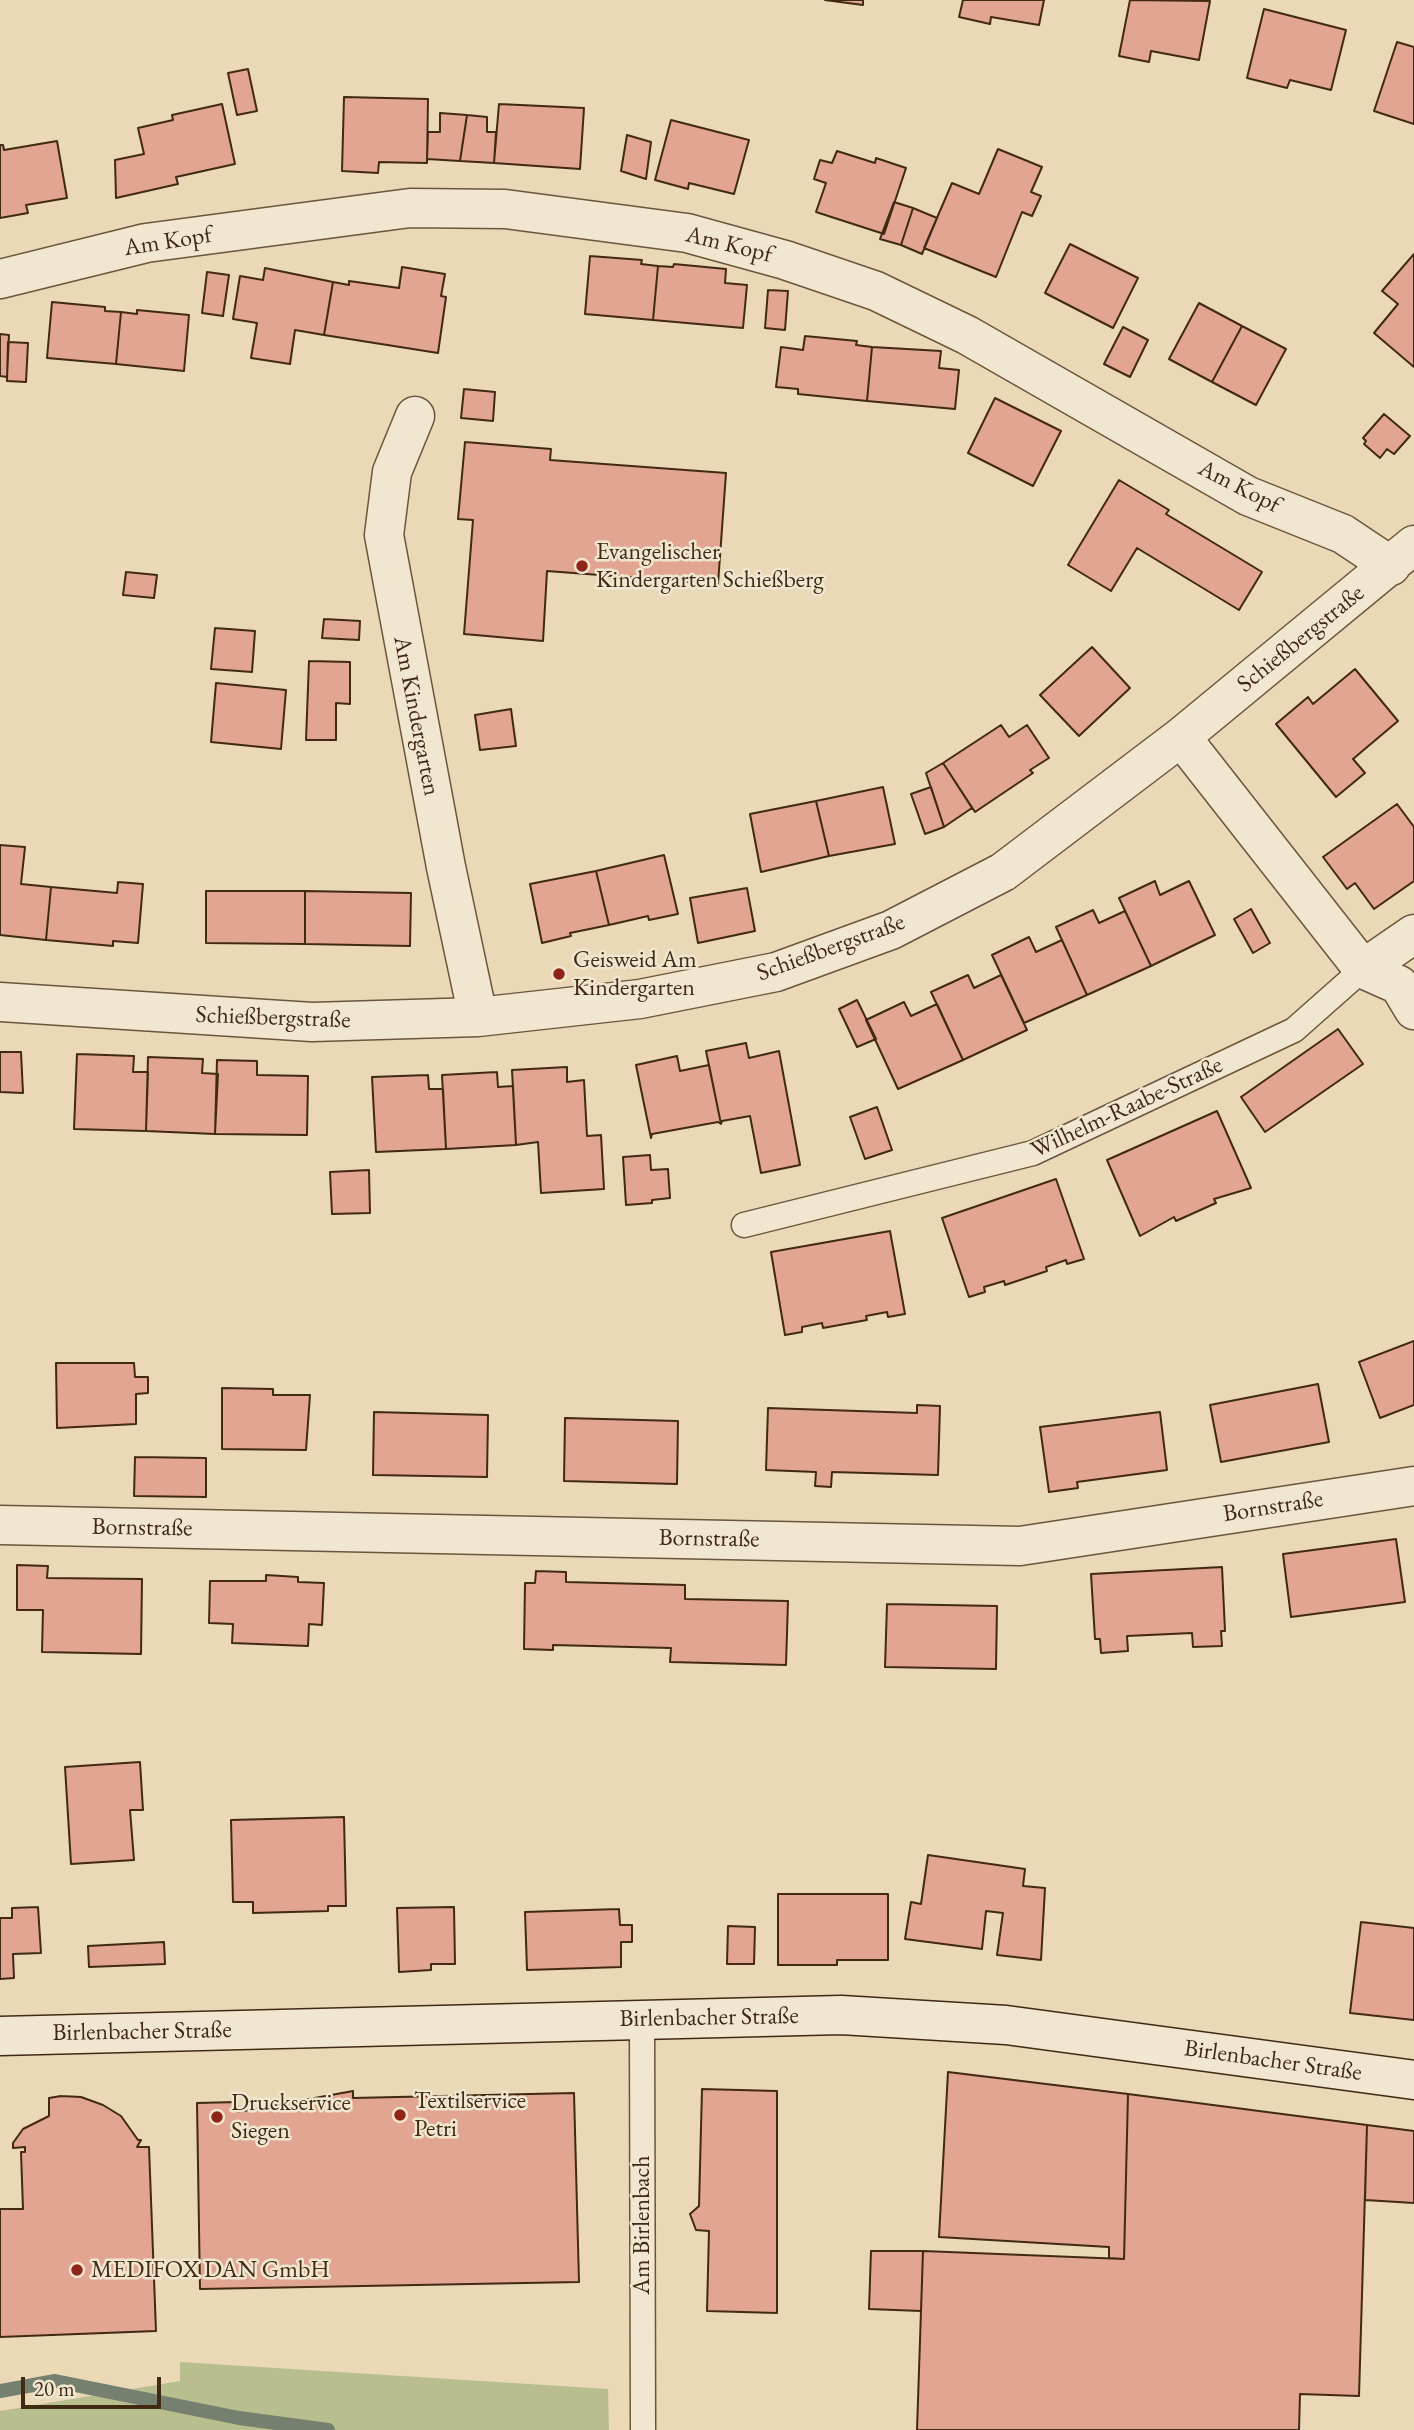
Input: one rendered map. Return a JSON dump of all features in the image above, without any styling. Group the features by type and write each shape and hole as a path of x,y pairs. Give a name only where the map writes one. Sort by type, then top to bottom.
{"street":[{"name":"Am Kopf","path":"0,279 146,243 410,208 505,209 687,233 785,260 876,291 967,335 1248,496 1402,556"},
{"name":"Am Kindergarten","path":"415,416 392,472 384,535 446,867 478,1017"},
{"name":"Schießbergstraße","path":"0,1002 312,1022 478,1017 640,999 776,972 891,930 1003,872 1181,737 1402,556"},
{"path":"1181,737 1363,969 1399,985 1414,1010"},
{"name":"Wilhelm-Raabe-Straße","path":"1363,969 1414,934"},
{"name":"Bornstraße","path":"0,1525 1020,1546 1414,1486"},
{"name":"Birlenbacher Straße","path":"0,2036 841,2015 1006,2025 1414,2080"}],"lane":[{"name":"Wilhelm-Raabe-Straße","path":"744,1225 1033,1153 1294,1030 1363,969"},
{"name":"Am Birlenbach","path":"642,2019 643,2430"}],"green space":[{"path":"180,2362 608,2389 609,2430 0,2430 0,2411 180,2381"}],"building":[{"path":"825,0 863,0 863,5"},
{"path":"963,0 1044,0 1039,25 991,17 990,24 959,17"},
{"path":"1130,0 1210,1 1199,60 1151,51 1149,62 1119,56"},
{"path":"1264,9 1346,30 1331,90 1290,80 1287,88 1247,78"},
{"path":"1397,42 1414,47 1414,124 1374,111"},
{"path":"248,69 257,111 237,115 228,73"},
{"path":"344,97 428,99 427,163 379,162 378,173 342,171"},
{"path":"222,104 235,164 176,177 178,184 116,198 115,160 144,154 138,128 173,120 172,115"},
{"path":"499,104 584,108 580,169 494,163"},
{"path":"440,113 467,115 460,161 427,159 428,132 440,132"},
{"path":"467,115 487,117 487,132 496,132 494,163 460,161"},
{"path":"671,120 749,140 734,194 689,183 688,189 655,180"},
{"path":"627,135 651,142 646,179 621,171"},
{"path":"57,141 67,198 26,205 28,213 0,218 0,145 3,145 4,150"},
{"path":"998,149 1042,167 1031,192 1041,196 1032,216 1022,212 996,277 924,248 952,183 979,194"},
{"path":"837,151 875,163 876,158 906,168 884,234 816,212 826,183 814,179 820,160 832,163"},
{"path":"894,202 913,208 901,245 880,239"},
{"path":"913,208 937,218 922,254 901,245"},
{"path":"1070,244 1138,278 1113,328 1045,293"},
{"path":"1414,254 1414,367 1374,333 1398,304 1382,291"},
{"path":"590,256 642,260 641,264 658,266 653,320 585,314"},
{"path":"674,264 726,269 725,283 747,285 743,328 653,320 658,266 673,267"},
{"path":"402,267 445,274 441,296 446,297 438,353 324,335 333,282 349,285 349,281 399,288"},
{"path":"265,268 333,282 324,335 295,330 290,364 251,358 257,323 233,319 240,276 263,280"},
{"path":"207,272 229,275 223,316 202,313"},
{"path":"768,290 788,291 785,330 765,328"},
{"path":"52,302 105,307 105,311 121,312 116,364 47,358"},
{"path":"1199,303 1242,326 1212,382 1169,359"},
{"path":"137,310 189,315 184,371 116,364 121,312 137,314"},
{"path":"1242,326 1286,349 1256,405 1212,382"},
{"path":"1123,327 1148,340 1130,377 1104,364"},
{"path":"0,334 9,335 7,377 0,376"},
{"path":"805,336 857,341 856,345 872,347 867,401 798,394 798,389 776,387 781,347 803,350"},
{"path":"8,342 28,343 26,382 7,381"},
{"path":"872,347 941,351 939,368 959,370 955,409 867,401"},
{"path":"464,389 495,392 493,421 461,418"},
{"path":"995,398 1061,431 1033,486 968,453"},
{"path":"1384,414 1410,436 1394,454 1387,449 1380,458 1364,444 1366,441 1363,438"},
{"path":"465,442 551,449 550,460 726,473 718,584 547,571 543,641 464,634 473,520 458,519"},
{"path":"1119,480 1169,510 1166,514 1262,572 1239,610 1137,548 1111,591 1068,565"},
{"path":"126,572 157,575 154,598 123,595"},
{"path":"324,619 360,621 359,640 322,638"},
{"path":"215,628 255,631 252,672 211,669"},
{"path":"1092,647 1130,688 1079,736 1040,695"},
{"path":"309,661 350,662 350,704 336,703 336,740 306,740"},
{"path":"1355,669 1398,721 1353,759 1365,773 1336,797 1276,724 1308,697 1313,704"},
{"path":"216,683 286,690 281,749 211,742"},
{"path":"511,709 516,746 480,750 475,715"},
{"path":"1001,725 1009,737 1027,725 1049,758 1030,770 1033,773 975,812 943,763"},
{"path":"943,763 972,808 944,827 926,773"},
{"path":"883,787 895,844 829,856 816,801"},
{"path":"931,787 944,827 925,834 911,794"},
{"path":"816,801 829,856 761,872 750,814"},
{"path":"1397,804 1414,827 1414,881 1374,909 1355,883 1347,889 1323,857"},
{"path":"0,845 25,847 21,884 51,887 46,940 0,935"},
{"path":"664,855 678,914 649,920 648,916 609,925 596,871"},
{"path":"596,871 609,925 570,933 571,936 542,943 530,884"},
{"path":"1155,881 1160,895 1189,881 1215,935 1151,966 1119,898"},
{"path":"118,882 143,884 138,943 113,941 113,946 46,940 51,887 117,893"},
{"path":"747,888 755,931 698,943 690,898"},
{"path":"206,891 305,891 305,944 206,943"},
{"path":"305,891 411,893 410,946 305,944"},
{"path":"1251,909 1270,943 1253,953 1234,919"},
{"path":"1093,910 1099,923 1125,911 1151,966 1087,995 1056,927"},
{"path":"1029,937 1036,952 1062,940 1087,995 1024,1023 992,955"},
{"path":"968,975 974,988 1001,975 1027,1030 963,1060 931,992"},
{"path":"857,1000 876,1039 857,1047 839,1009"},
{"path":"904,1002 911,1016 937,1004 963,1060 898,1089 866,1020"},
{"path":"1338,1029 1363,1064 1265,1132 1241,1097"},
{"path":"746,1043 749,1058 779,1051 800,1165 761,1173 750,1116 722,1121 721,1124 706,1051"},
{"path":"0,1052 21,1052 23,1093 0,1092"},
{"path":"77,1054 134,1056 133,1072 148,1072 146,1131 74,1129"},
{"path":"677,1056 680,1071 709,1065 721,1124 718,1122 652,1134 651,1138 636,1065"},
{"path":"148,1057 203,1059 202,1073 218,1074 215,1134 146,1131"},
{"path":"217,1060 257,1061 257,1075 308,1076 307,1135 215,1134"},
{"path":"567,1067 567,1082 584,1080 587,1136 601,1135 604,1189 541,1193 538,1142 516,1145 512,1070"},
{"path":"497,1072 498,1087 513,1086 516,1145 446,1149 442,1075"},
{"path":"428,1075 429,1089 443,1089 446,1149 376,1152 372,1077"},
{"path":"877,1107 892,1150 865,1159 850,1117"},
{"path":"1217,1111 1251,1188 1214,1199 1216,1203 1176,1221 1174,1217 1140,1236 1107,1160"},
{"path":"650,1155 651,1170 668,1169 670,1198 652,1200 652,1203 626,1205 623,1157"},
{"path":"369,1170 370,1213 332,1214 330,1172"},
{"path":"1056,1179 1084,1259 1067,1264 1066,1260 1046,1267 1047,1271 1005,1285 1004,1281 984,1287 985,1292 969,1297 942,1218"},
{"path":"890,1231 905,1314 888,1317 887,1312 866,1316 867,1320 823,1328 822,1323 802,1327 802,1332 785,1335 771,1252"},
{"path":"1414,1341 1414,1405 1380,1418 1359,1362"},
{"path":"56,1363 134,1363 135,1377 148,1377 148,1393 136,1394 136,1424 57,1428"},
{"path":"1318,1384 1329,1442 1221,1462 1210,1405"},
{"path":"222,1388 273,1389 273,1395 310,1395 306,1450 222,1449"},
{"path":"917,1405 940,1406 938,1475 832,1472 831,1487 815,1486 816,1472 766,1470 768,1408 917,1413"},
{"path":"374,1412 488,1415 487,1477 373,1475"},
{"path":"1160,1412 1167,1470 1077,1482 1078,1488 1049,1492 1040,1427"},
{"path":"565,1418 678,1421 677,1484 564,1481"},
{"path":"135,1457 206,1458 206,1497 134,1496"},
{"path":"1396,1539 1405,1602 1291,1617 1283,1554"},
{"path":"17,1565 48,1566 47,1578 142,1579 141,1654 42,1652 43,1610 17,1610"},
{"path":"1222,1567 1225,1631 1221,1631 1222,1646 1193,1647 1192,1633 1127,1636 1128,1651 1101,1653 1100,1639 1095,1639 1091,1574"},
{"path":"536,1571 566,1572 566,1582 685,1585 685,1599 788,1601 786,1665 670,1662 671,1648 553,1645 553,1650 524,1649 525,1583 535,1583"},
{"path":"266,1575 298,1577 298,1582 324,1583 322,1625 309,1624 308,1646 232,1643 233,1624 209,1623 210,1581 266,1581"},
{"path":"887,1604 997,1606 996,1669 885,1667"},
{"path":"140,1762 143,1810 130,1810 134,1860 71,1864 65,1767"},
{"path":"344,1817 346,1906 328,1906 328,1911 253,1913 253,1902 233,1902 231,1820"},
{"path":"928,1855 1025,1869 1023,1886 1045,1888 1041,1960 997,1955 1003,1913 986,1911 982,1949 905,1939 911,1902 921,1904"},
{"path":"778,1894 888,1894 888,1960 837,1960 837,1965 778,1965"},
{"path":"38,1907 41,1953 13,1954 14,1978 0,1979 0,1918 12,1918 12,1908"},
{"path":"454,1907 455,1964 431,1964 431,1970 399,1972 397,1908"},
{"path":"619,1909 620,1925 632,1925 632,1942 621,1942 621,1967 527,1970 525,1912"},
{"path":"1361,1922 1414,1928 1414,2020 1350,2013"},
{"path":"728,1926 755,1927 754,1964 727,1964"},
{"path":"164,1942 165,1964 89,1967 88,1946"},
{"path":"948,2072 1128,2094 1124,2259 1109,2258 1109,2247 939,2237"},
{"path":"702,2089 777,2091 777,2313 707,2311 709,2231 696,2230 690,2214 699,2206"},
{"path":"353,2091 353,2098 574,2093 579,2282 200,2289 197,2103 237,2102 238,2112"},
{"path":"1128,2094 1367,2125 1359,2396 1300,2394 1299,2430 917,2430 923,2251 1124,2259"},
{"name":"MEDIFOX DAN GmbH","path":"81,2097 103,2105 121,2116 138,2140 141,2140 137,2147 149,2147 156,2331 0,2337 0,2209 23,2209 21,2152 25,2152 25,2147 13,2148 13,2143 23,2129 49,2116 49,2098"},
{"path":"1367,2125 1414,2131 1414,2203 1365,2200"},
{"path":"871,2251 923,2251 921,2311 869,2309"}],"waterway":[{"path":"0,2391 55,2381 239,2418 328,2430"}],"place":[{"name":"Evangelischer Kindergarten Schießberg","path":"582,566"},
{"name":"Geisweid Am Kindergarten","path":"559,974"},
{"name":"Textilservice Petri","path":"400,2115"},
{"name":"Druckservice Siegen","path":"217,2117"},
{"name":"MEDIFOX DAN GmbH","path":"77,2270"}]}
